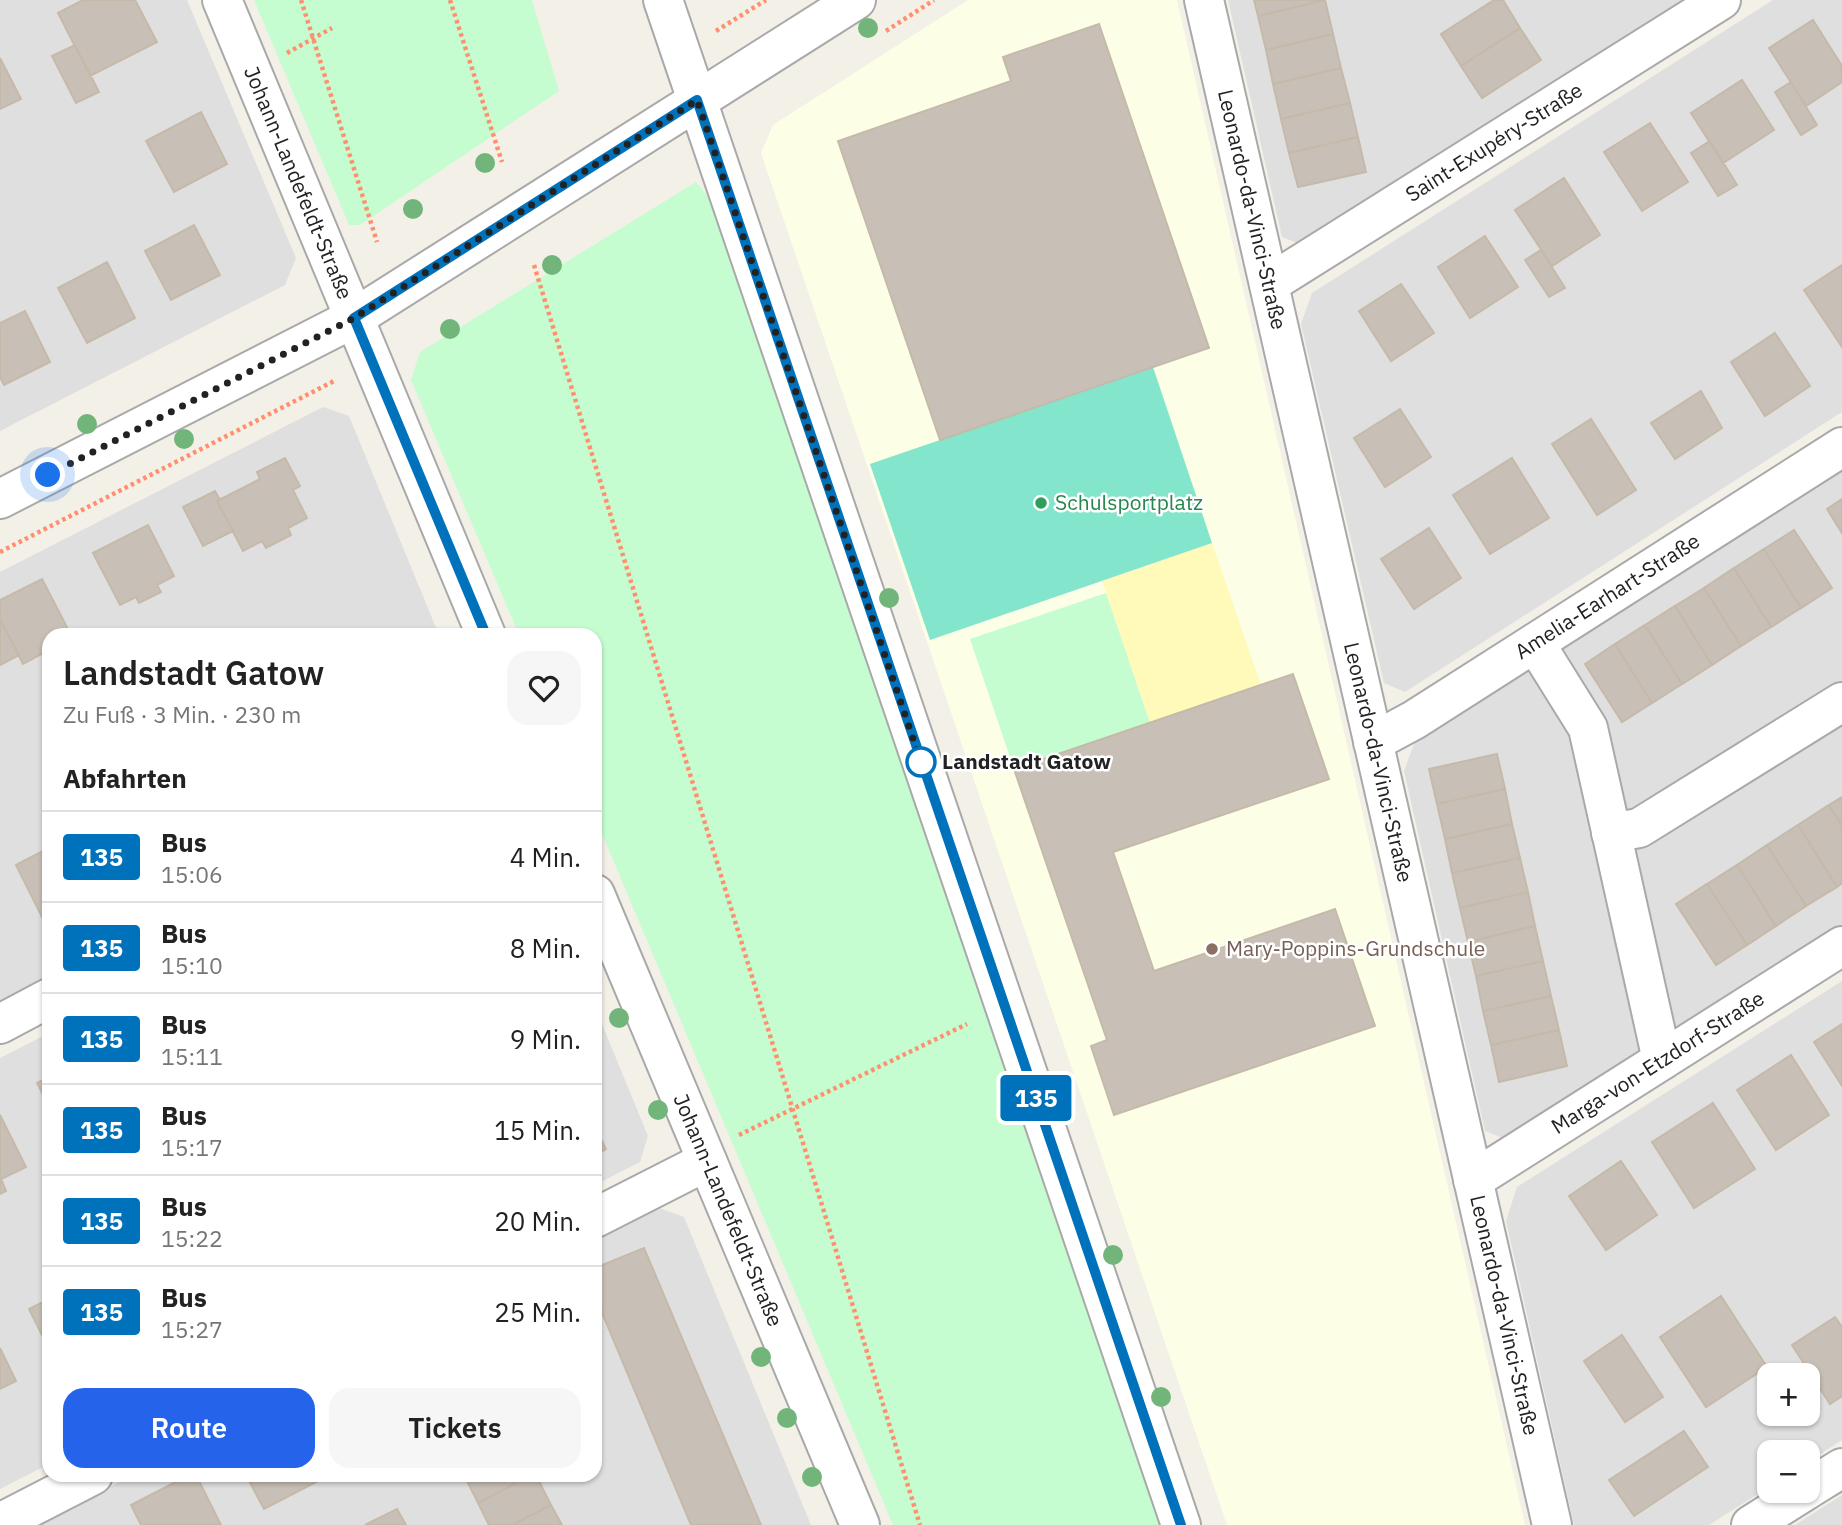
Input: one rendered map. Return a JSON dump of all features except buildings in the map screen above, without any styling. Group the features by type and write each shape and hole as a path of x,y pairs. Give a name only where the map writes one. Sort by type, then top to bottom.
{"street":[{"name":"Johann-Landefeldt-Straße","path":"222,0 483,628"},
{"path":"663,0 1181,1525"},
{"path":"0,499 354,318 856,0"},
{"name":"Leonardo-da-Vinci-Straße","path":"1204,0 1552,1525"},
{"name":"Saint-Exupéry-Straße","path":"1269,284 1721,0"},
{"name":"Amelia-Earhart-Straße","path":"1374,742 1414,720 1842,447"},
{"path":"1535,643 1588,728 1662,1060"},
{"path":"1611,833 1639,828 1842,702"},
{"name":"Johann-Landefeldt-Straße","path":"602,911 860,1525"},
{"name":"Marga-von-Etzdorf-Straße","path":"1474,1180 1842,946"},
{"path":"0,1024 42,1002"},
{"path":"602,1215 706,1157"},
{"path":"1820,1481 1842,1468"},
{"path":"0,1523 79,1482"},
{"path":"1751,1525 1786,1503"}],"path":[{"path":"301,0 377,242"},
{"path":"450,0 502,162"},
{"path":"682,60 720,29 766,0"},
{"path":"283,55 332,28"},
{"path":"534,265 919,1525"},
{"path":"706,1157 791,1111 970,1023"}],"shaded area":[{"path":"0,0 187,0 296,258 285,285 0,431"},
{"name":"Mary-Poppins-Grundschule","path":"968,0 1177,0 1525,1525 1227,1525 761,153 773,125"},
{"path":"1228,0 1684,0 1300,244 1282,237"},
{"path":"1773,0 1842,0 1842,412 1405,692 1384,683 1301,324 1312,293"},
{"path":"323,407 349,416 436,628 42,628 42,983 0,1004 0,572"},
{"path":"1842,468 1842,925 1508,1140 1485,1131 1404,771 1415,741"},
{"path":"1842,981 1842,1440 1820,1454 1820,1440 1757,1440 1757,1495 1709,1525 1574,1525 1506,1221 1517,1187"},
{"path":"602,1024 648,1136 640,1162 602,1181"},
{"path":"42,1037 42,1468 0,1489 0,1058"},
{"path":"657,1207 684,1217 811,1525 35,1525 119,1482 602,1482 602,1235"},
{"path":"1842,1495 1842,1525 1795,1525"}],"sand":[{"path":"1212,543 1261,685 1150,723 1102,581"}],"green space":[{"path":"254,0 532,0 559,91 360,225 349,225"},
{"path":"696,182 710,199 1164,1525 893,1525 602,834 602,628 516,628 411,380 420,352"},
{"name":"Schulsportplatz","path":"1153,367 1212,543 930,640 870,464"},
{"path":"1106,593 1150,723 1014,769 970,639"}],"bus line":[{"name":"135","path":"483,628 354,318 697,100 1181,1525"}],"place":[{"name":"Schulsportplatz","path":"1041,503"},
{"name":"Landstadt Gatow","path":"921,762"},
{"name":"Mary-Poppins-Grundschule","path":"1212,949"}],"route":[{"path":"48,475 354,318 697,100 921,762"}]}
